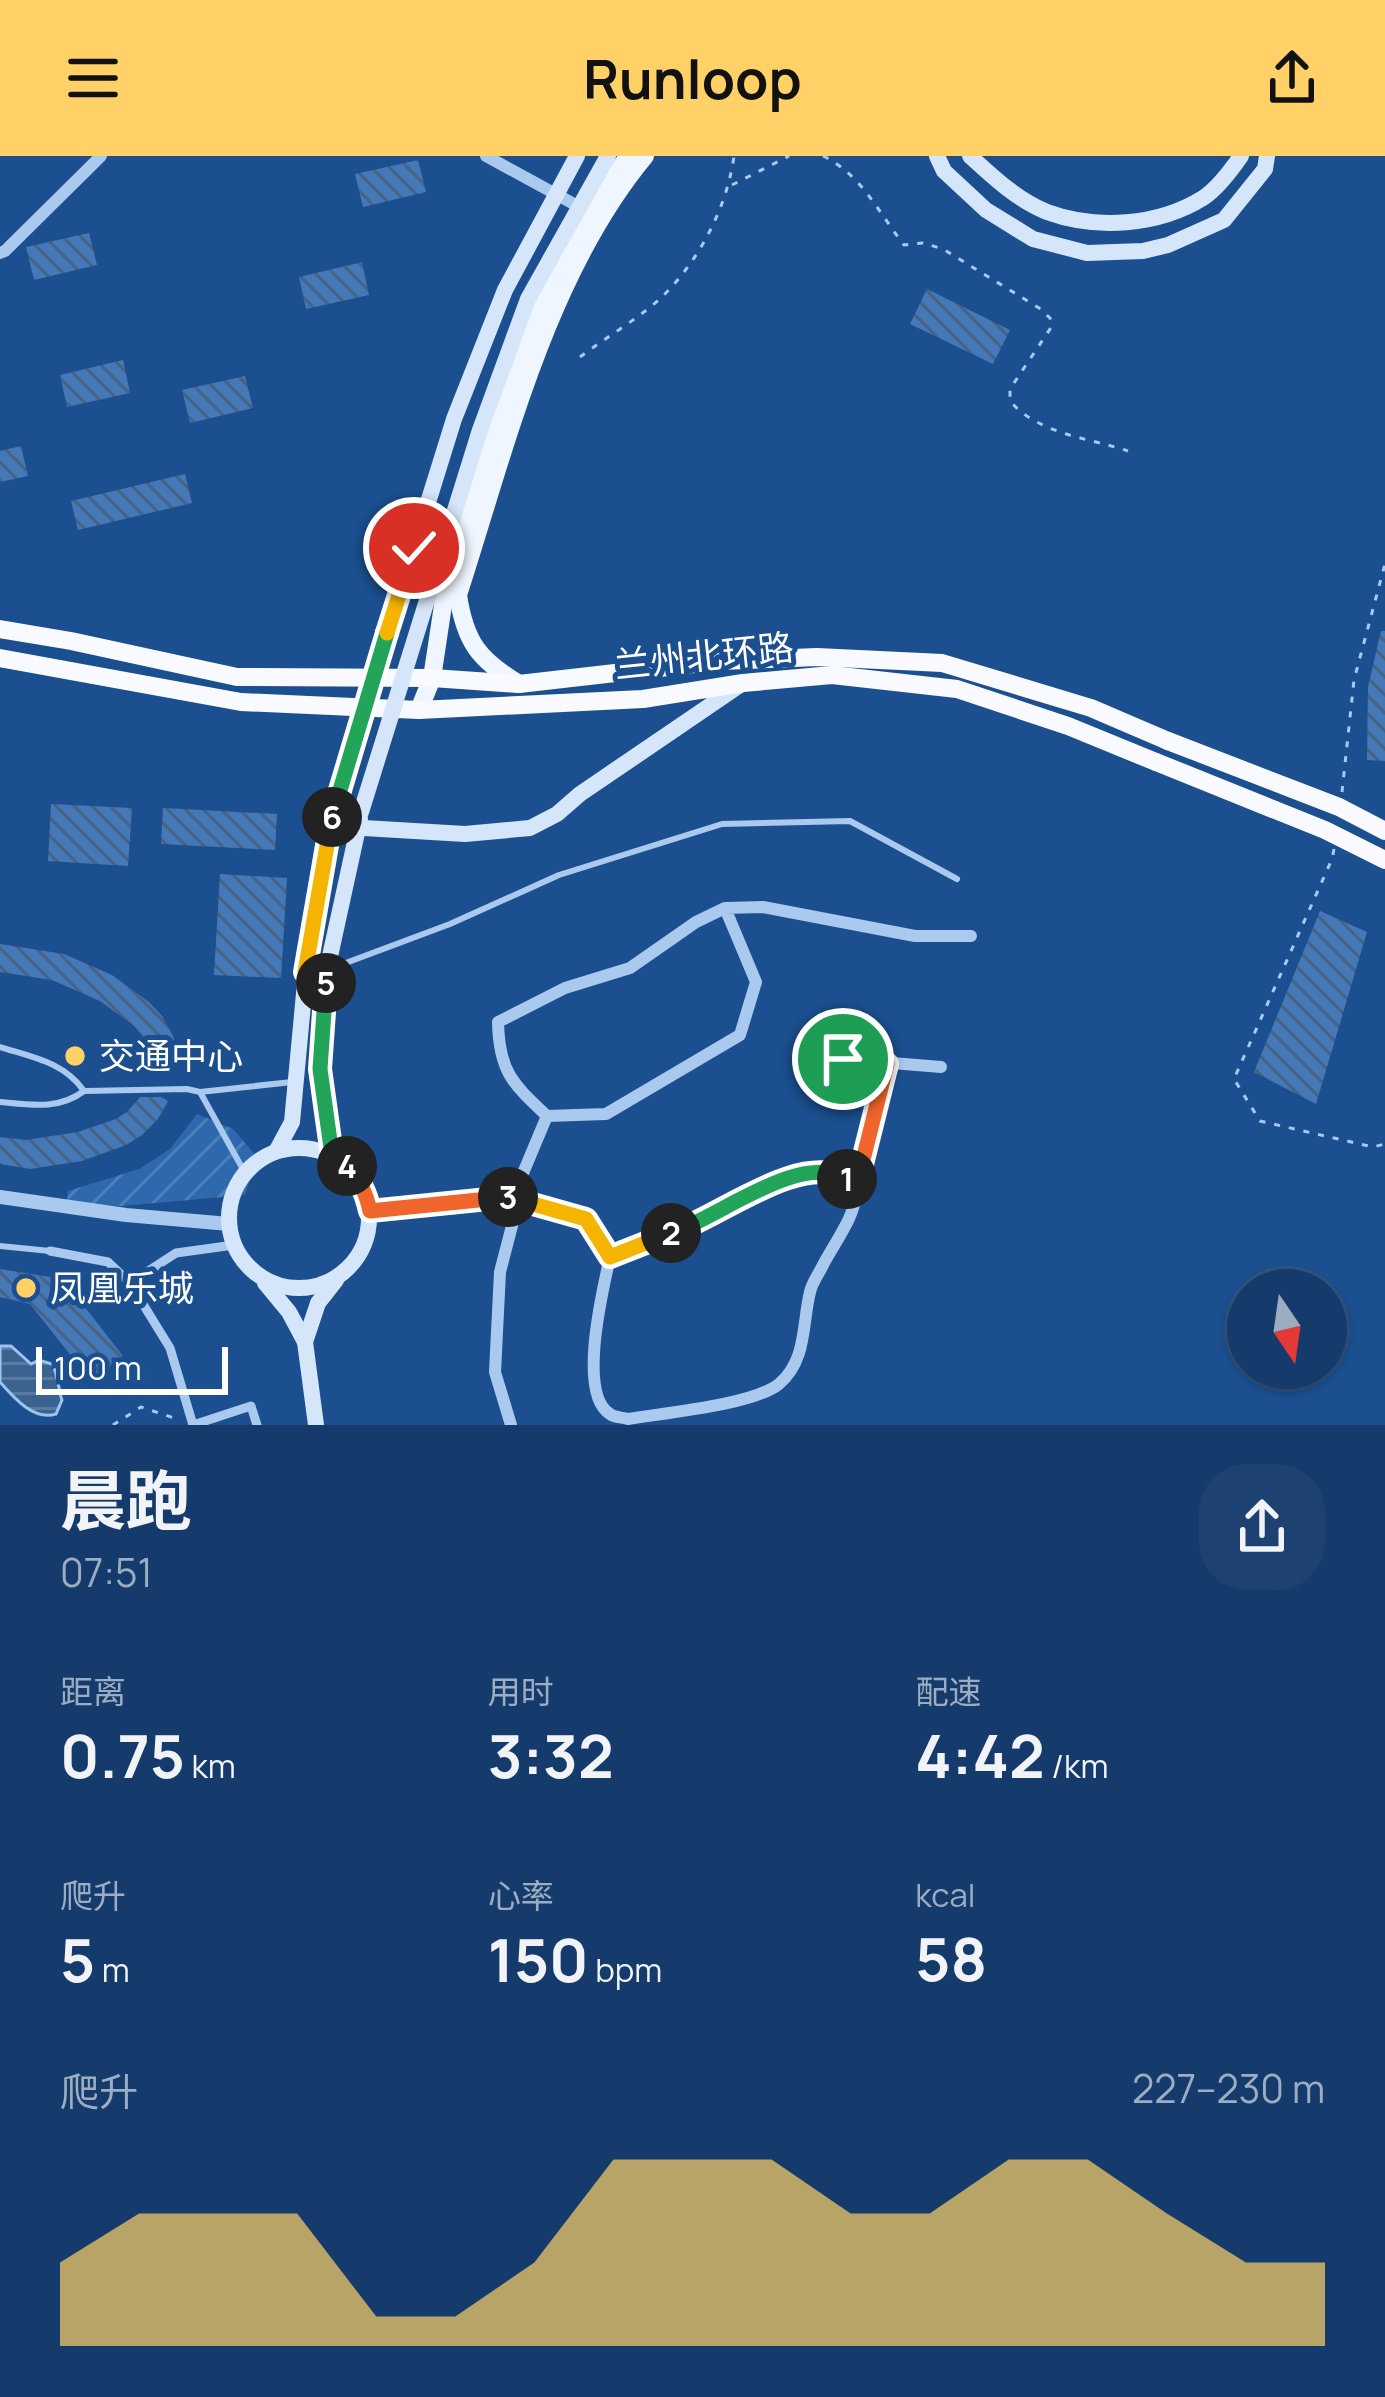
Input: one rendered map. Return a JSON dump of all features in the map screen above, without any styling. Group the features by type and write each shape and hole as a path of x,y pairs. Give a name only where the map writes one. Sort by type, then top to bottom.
{"highway":[{"name":"兰州北环路","path":"0,629 237,677 432,678 519,684 759,659 942,663 1091,709 1339,807 1385,831"},
{"name":"兰州北环路","path":"0,658 241,702 418,710 643,699 832,675 957,689 1068,726 1325,830 1385,860"}],"main road":[{"path":"277,1150 292,1122 305,972 334,805 454,419 505,290 577,156"},
{"path":"332,1155 320,1069 327,970 359,821 480,430 528,299 608,156"},
{"path":"418,710 432,678 445,592 528,332 590,214 628,156"},
{"path":"519,684 494,669 475,649 462,623 458,595 541,337 590,239 645,156"},
{"path":"937,156 944,171 986,210 1033,238 1087,253 1168,245 1224,220 1265,169 1268,156"},
{"path":"970,156 1005,188 1045,211 1090,223 1154,219 1206,197 1241,156"},
{"path":"330,826 359,821 465,834 530,828 557,814 743,683"},
{"path":"305,1342 318,1304 363,1248 370,1211 358,1178 346,1165 305,1147 277,1150 244,1173 231,1197 229,1224 244,1263 290,1312 305,1342 316,1425"},
{"path":"260,1277 279,1286 300,1288 339,1276"}],"street":[{"path":"0,253 101,156"},
{"path":"486,156 590,214"},
{"path":"724,908 756,982 740,1035 606,1114 548,1116 520,1093 506,1072 498,1022 565,988 630,968 724,908 764,907 916,937 971,936"},
{"path":"818,1047 843,1059 941,1067"},
{"path":"370,1211 513,1197 586,1219 610,1257 596,1318 593,1375 599,1401 609,1414 628,1419 746,1399 776,1387 796,1365 811,1290 854,1211 887,1064"},
{"path":"511,1425 495,1372 500,1272 513,1222 513,1197 548,1116"},
{"path":"610,1257 694,1226 756,1189 802,1175 836,1172 849,1180 855,1192"},
{"path":"0,1197 126,1216 229,1224"},
{"path":"130,1283 176,1253 234,1245"},
{"path":"50,1252 108,1262 130,1283 170,1348 193,1425 251,1406 256,1425"}],"lane":[{"path":"305,972 327,970 559,875 722,824 850,821 957,879"},
{"path":"0,1047 63,1068 85,1090"},
{"path":"0,1102 57,1105 85,1090 200,1092 295,1082"},
{"path":"200,1092 244,1173"},
{"path":"0,1246 50,1252"}],"path":[{"path":"580,357 662,296 708,236 730,186 734,156"},
{"path":"730,186 789,156"},
{"path":"823,156 855,177 904,245 923,243 943,249 1050,318 1052,326 1010,389 1010,401 1017,409 1051,429 1128,451"},
{"path":"1341,796 1354,680 1385,564"},
{"path":"1335,838 1332,859 1234,1079 1260,1120 1373,1147 1385,1144"},
{"path":"113,1425 141,1407 193,1425"}],"shaded area":[{"path":"197,1114 233,1129 257,1157 245,1195 122,1206 67,1203 68,1191 139,1169 170,1149"},
{"path":"0,1346 11,1346 31,1364 39,1360 52,1364 62,1400 56,1414 32,1411 0,1382"}],"building":[{"path":"418,160 426,192 363,207 355,174"},
{"path":"89,233 97,265 34,280 26,247"},
{"path":"362,262 369,295 306,309 299,277"},
{"path":"927,289 1010,330 993,364 910,324"},
{"path":"123,360 130,393 67,407 60,375"},
{"path":"245,376 253,408 190,423 182,390"},
{"path":"21,446 28,476 0,482 0,451"},
{"path":"185,474 192,503 78,530 71,501"},
{"path":"1381,631 1385,631 1385,761 1367,760 1368,687"},
{"path":"51,804 132,808 128,866 48,861"},
{"path":"163,808 277,814 275,850 161,844"},
{"path":"220,874 287,878 281,978 214,975"},
{"path":"1320,911 1367,932 1316,1104 1254,1072"},
{"path":"0,944 64,954 112,975 162,1016 178,1056 153,1062 141,1034 100,1001 52,980 0,972"},
{"path":"140,1097 168,1101 158,1119 126,1145 82,1161 30,1169 0,1164 0,1137 26,1140 78,1132 116,1119"},
{"path":"0,1269 63,1279 123,1356 91,1381 30,1304 0,1297"}],"place":[{"name":"交通中心","path":"75,1056"},
{"name":"凤凰乐城","path":"26,1288"}],"route":[{"path":"414,548 334,805 305,972 327,970 320,1069 332,1155 358,1178 370,1211 513,1197 586,1219 610,1257 694,1226 756,1189 802,1175 836,1172 849,1180 855,1192 887,1064 843,1059"}]}
